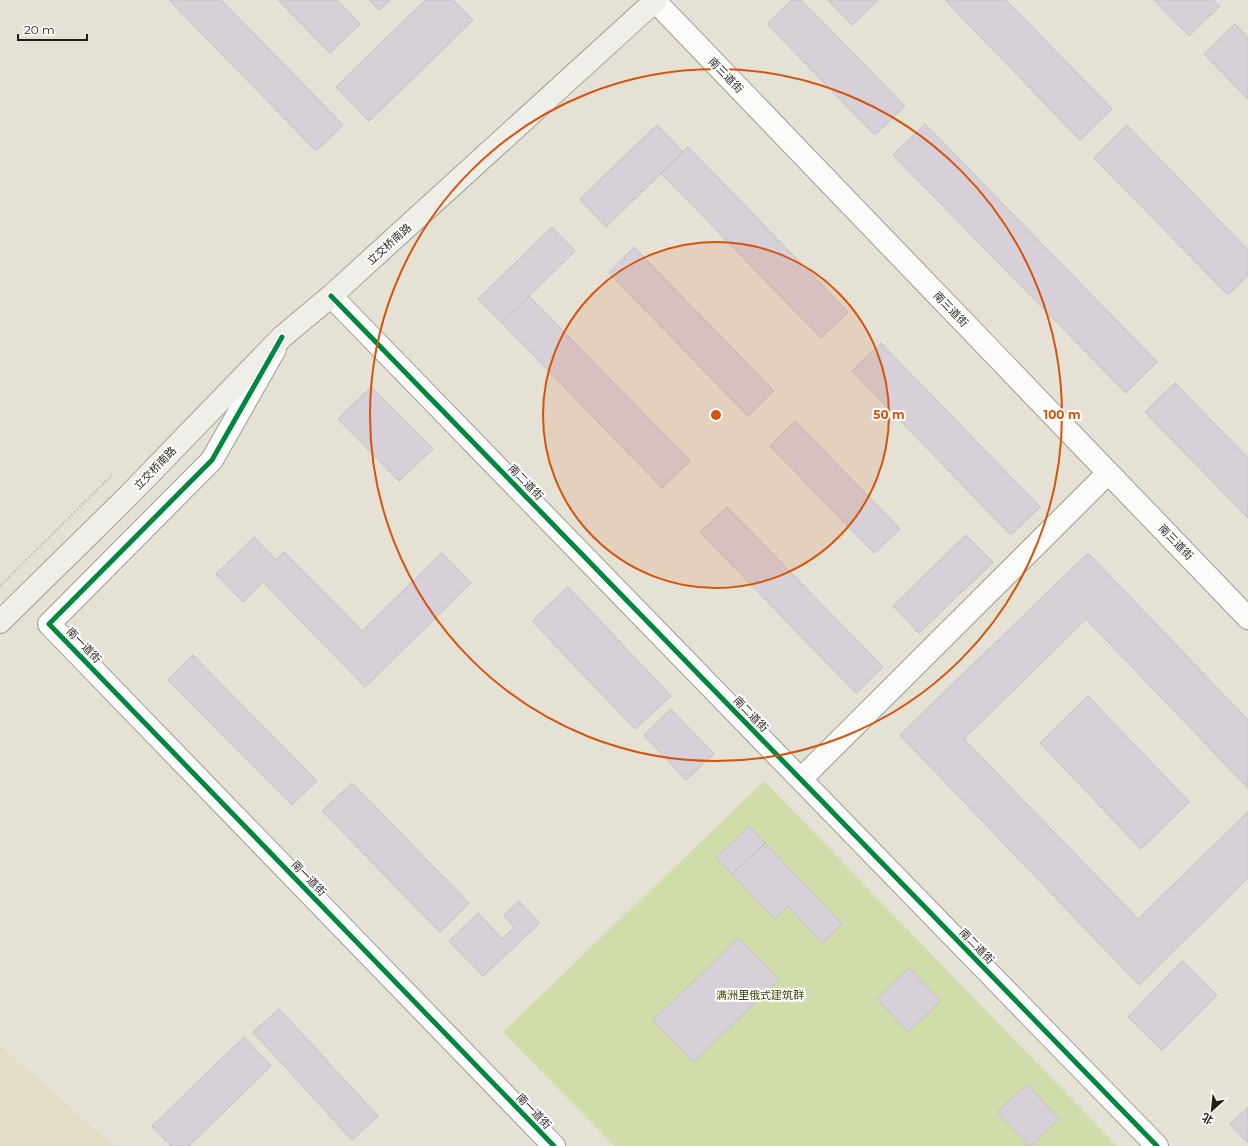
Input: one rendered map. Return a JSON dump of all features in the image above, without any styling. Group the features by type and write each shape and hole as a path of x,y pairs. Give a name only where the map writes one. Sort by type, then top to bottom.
{"main road":[{"name":"立交桥南路","path":"0,622 129,495 282,338 331,296 655,0"}],"street":[{"name":"南三道街","path":"655,0 1248,618"},
{"name":"南二道街","path":"331,296 1157,1146"},
{"name":"南一道街","path":"282,338 212,460 49,624 554,1146"},
{"path":"800,779 1108,472"}],"path":[{"path":"0,586 112,475"}],"shaded area":[{"path":"0,1046 114,1146 0,1146"}],"green space":[{"name":"满洲里俄式建筑群","path":"764,781 1117,1146 614,1146 503,1032"}],"building":[{"path":"169,0 221,0 343,125 316,151"},
{"path":"278,0 337,0 360,24 330,53"},
{"path":"369,0 390,0 379,10"},
{"path":"425,0 453,0 473,20 369,121 336,87"},
{"path":"792,0 801,0 905,106 875,135 767,24"},
{"path":"828,0 878,0 852,25"},
{"path":"945,0 1006,0 1112,109 1080,140"},
{"path":"1154,0 1213,0 1220,6 1189,36"},
{"path":"1235,24 1248,38 1248,99 1204,54"},
{"path":"925,124 1157,362 1126,393 893,155"},
{"path":"657,125 683,152 606,227 580,199"},
{"path":"1127,125 1248,250 1248,275 1228,295 1094,158"},
{"path":"688,147 848,312 821,338 661,173"},
{"path":"552,227 575,251 502,323 478,299"},
{"path":"634,247 774,391 748,416 609,273"},
{"path":"529,296 690,461 662,488 502,323"},
{"path":"881,343 1040,507 1011,535 852,371"},
{"path":"1175,383 1248,458 1248,518 1145,412"},
{"path":"371,387 433,449 399,481 338,419"},
{"path":"795,421 900,529 874,553 770,446"},
{"path":"727,507 883,667 856,693 700,532"},
{"path":"966,535 993,562 919,633 893,606"},
{"path":"254,537 276,560 284,552 362,631 442,553 471,583 365,687 263,582 243,602 216,574"},
{"path":"1088,553 1248,720 1248,788 1086,619 964,739 1138,919 1248,812 1248,878 1139,985 900,735"},
{"path":"568,587 671,696 635,729 532,621"},
{"path":"193,655 317,781 292,805 168,680"},
{"path":"1088,696 1189,802 1141,849 1040,743"},
{"path":"671,709 714,754 686,780 644,735"},
{"path":"352,783 469,903 440,932 322,811"},
{"path":"749,826 765,843 732,874 716,858"},
{"path":"765,843 842,924 822,943 788,906 775,919 732,874"},
{"path":"519,901 540,923 483,976 449,941 478,913 502,939 514,927 504,915"},
{"path":"739,938 779,980 693,1062 653,1020"},
{"path":"1182,961 1217,995 1162,1050 1128,1017"},
{"path":"909,968 941,1001 908,1032 877,999"},
{"path":"279,1009 378,1116 352,1140 253,1032"},
{"path":"244,1037 271,1066 189,1146 171,1146 152,1126"},
{"path":"1027,1084 1059,1119 1031,1146 1029,1146 997,1112"},
{"path":"1248,1107 1248,1143 1230,1124"}],"cycle path":[{"path":"331,296 1157,1146"},
{"path":"282,337 212,460 49,624 554,1146"}]}
